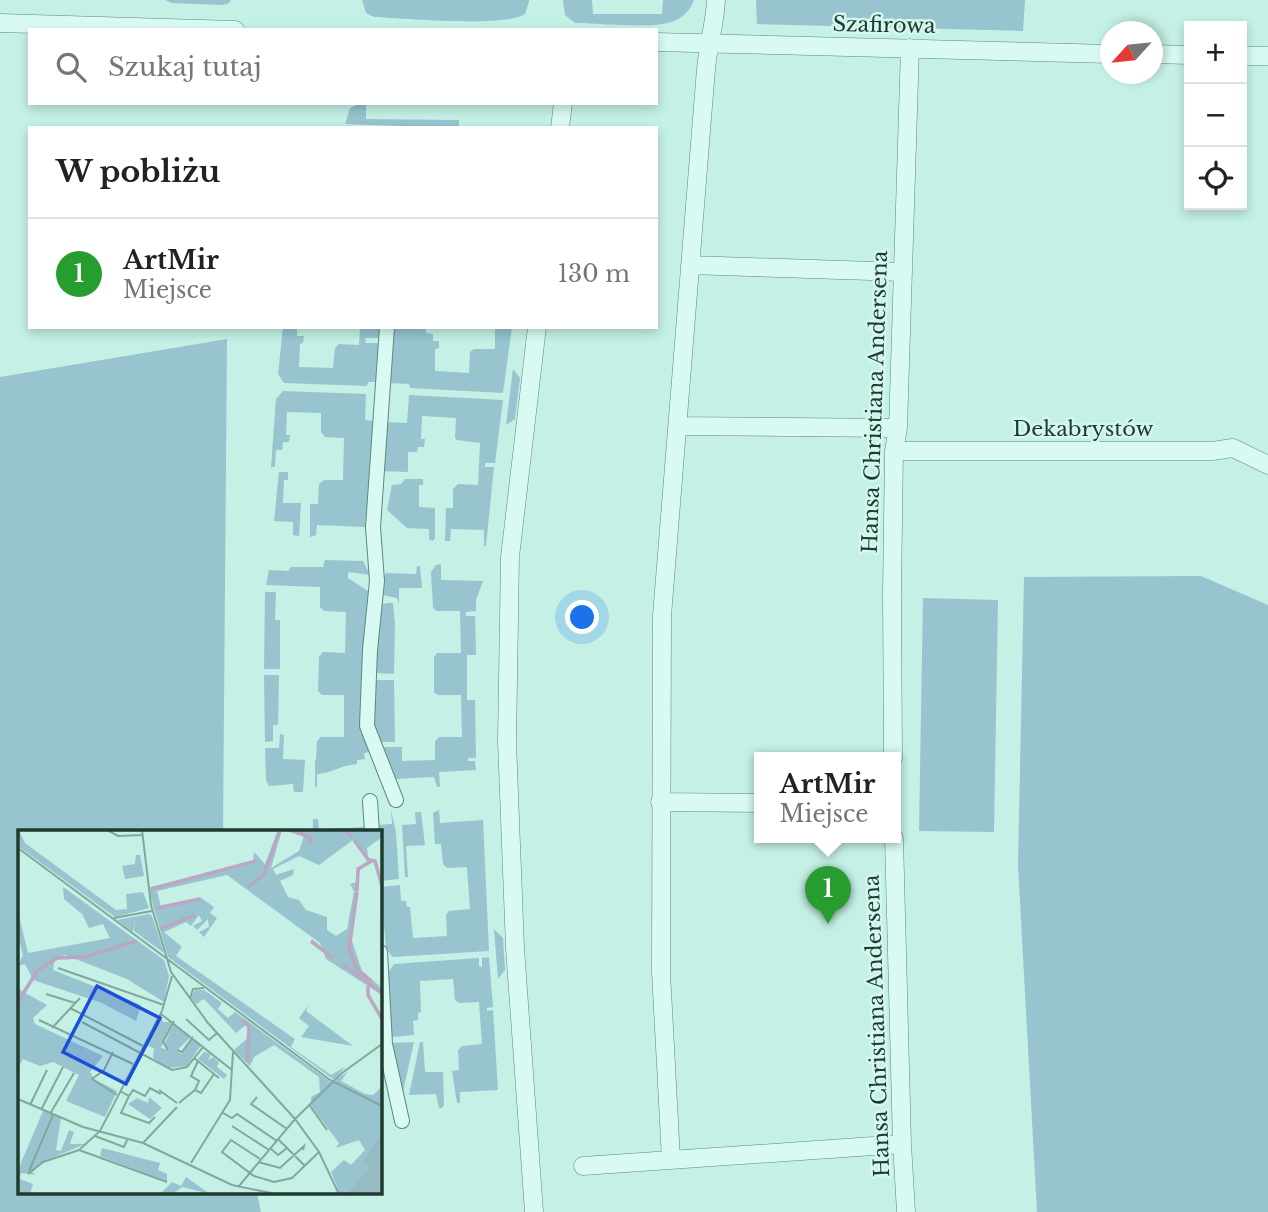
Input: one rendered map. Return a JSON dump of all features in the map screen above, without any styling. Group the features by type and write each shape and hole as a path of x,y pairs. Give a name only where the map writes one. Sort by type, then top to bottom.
{"street":[{"path":"671,1159 661,972 662,615 709,44 716,0"},
{"path":"0,23 168,28"},
{"name":"Szafirowa","path":"658,42 1100,54"},
{"name":"Hansa Christiana Andersena","path":"893,752 894,451 898,428 910,48"},
{"path":"1163,54 1184,55"},
{"path":"1247,56 1268,57"},
{"path":"560,126 563,105"},
{"path":"690,265 902,272"},
{"path":"387,329 373,527 377,581 370,650 367,726 396,800"},
{"path":"534,1212 515,948 507,741 510,557 537,329"},
{"path":"679,426 898,428"},
{"name":"Dekabrystów","path":"894,451 1212,451 1233,448 1268,465"},
{"path":"370,802 372,830"},
{"path":"660,802 754,803"},
{"name":"Hansa Christiana Andersena","path":"894,843 906,1212"},
{"path":"382,989 385,1044 402,1121"},
{"path":"583,1166 902,1144"}],"shaded area":[{"path":"165,0 231,0 228,4 221,5 172,3"},
{"path":"362,0 529,1 525,14 497,21 476,21 374,17 366,13"},
{"path":"563,0 592,0 593,14 662,14 663,0 694,0 685,14 675,21 638,25 575,23 565,15"},
{"path":"756,0 1025,0 1023,31 757,24"},
{"path":"366,105 366,119 459,120 459,126 345,124 350,108"},
{"path":"283,329 297,329 297,336 304,336 303,343 300,344 299,367 333,368 335,348 339,344 359,345 360,329 380,329 379,338 365,338 366,343 379,343 376,382 368,382 367,386 284,383 278,374"},
{"path":"393,329 426,329 426,333 433,334 433,341 439,341 439,348 435,349 435,371 469,373 470,352 474,349 495,349 495,329 512,329 503,393 410,388 409,384 389,383"},
{"path":"227,339 223,830 18,830 18,1194 257,1194 261,1212 0,1212 0,377"},
{"path":"513,369 520,378 515,419 506,425"},
{"path":"283,391 366,394 365,420 373,421 365,527 317,525 316,535 310,537 310,504 318,504 319,484 324,480 343,480 344,438 325,437 321,432 321,413 287,412 286,435 290,435 289,442 283,442 282,450 276,450 275,467 271,467 276,399"},
{"path":"409,395 503,400 495,463 485,463 485,467 494,467 486,546 484,530 451,529 450,541 445,541 446,508 453,508 453,489 458,484 478,485 480,443 455,438 456,418 422,416 421,439 425,439 424,447 418,447 417,452 408,452 408,472 382,471 386,422 407,423"},
{"path":"279,472 288,472 288,480 284,480 283,503 301,503 299,536 293,535 293,522 274,521"},
{"path":"405,479 423,479 423,485 419,485 419,507 435,508 433,541 429,539 429,529 407,528 387,510 392,485 401,484"},
{"path":"325,560 363,561 370,575 348,572 348,578 368,591 360,727 369,752 364,753 365,759 357,760 357,764 317,774 317,788 315,760 317,741 321,737 344,737 344,695 322,695 318,691 319,657 323,652 345,653 346,612 324,611 320,607 320,587 266,585 269,570 323,567"},
{"path":"441,564 441,580 483,581 476,600 476,611 466,612 466,616 475,616 476,655 467,655 467,700 475,700 476,758 468,758 468,761 475,761 476,770 439,772 440,787 437,787 434,777 395,779 382,747 402,747 402,761 435,760 435,741 439,737 462,737 461,695 438,695 434,692 434,657 437,653 461,653 460,611 437,611 433,608 431,572 436,565"},
{"path":"417,566 420,566 422,588 399,588 399,604 397,598 382,595 382,581 386,573 416,574"},
{"path":"1201,576 1268,605 1268,1212 1037,1212 1018,865 1024,577"},
{"path":"265,592 276,592 275,620 280,620 280,669 264,669"},
{"path":"923,598 998,600 994,832 919,831"},
{"path":"393,603 395,624 394,674 375,673 380,605"},
{"path":"264,675 279,675 278,725 273,725 273,741 265,742"},
{"path":"375,680 394,680 395,742 379,742 373,725"},
{"path":"280,734 284,735 283,759 305,760 303,792 294,792 293,784 269,786 266,780 265,748 279,748"},
{"path":"391,810 396,832 399,879 382,881 382,830 377,830 377,825 392,824"},
{"path":"439,810 440,823 483,820 489,951 393,957 386,949 382,887 400,885 401,901 406,901 407,907 410,907 413,938 447,936 446,915 449,911 470,909 467,867 447,868 443,864 441,844 435,844 433,813"},
{"path":"415,812 421,812 425,845 406,846 408,877 405,877 402,825 416,824"},
{"path":"313,819 318,819 319,830 313,830"},
{"path":"364,827 364,830 319,830"},
{"path":"494,929 503,938 505,970 498,979"},
{"path":"489,957 493,1007 487,1008 487,1011 493,1010 498,1090 460,1092 460,1103 457,1103 452,1071 459,1070 458,1050 462,1046 482,1044 479,1002 459,1003 455,1000 453,979 420,981 421,1012 418,1013 418,1020 413,1021 414,1035 392,1037 387,974 394,964 479,958 479,966 482,967 482,958"},
{"path":"414,1042 402,1096 392,1043"},
{"path":"420,1042 423,1042 425,1072 443,1072 442,1108 439,1108 436,1094 409,1095"}],"place":[{"name":"ArtMir","path":"828,924"}]}
